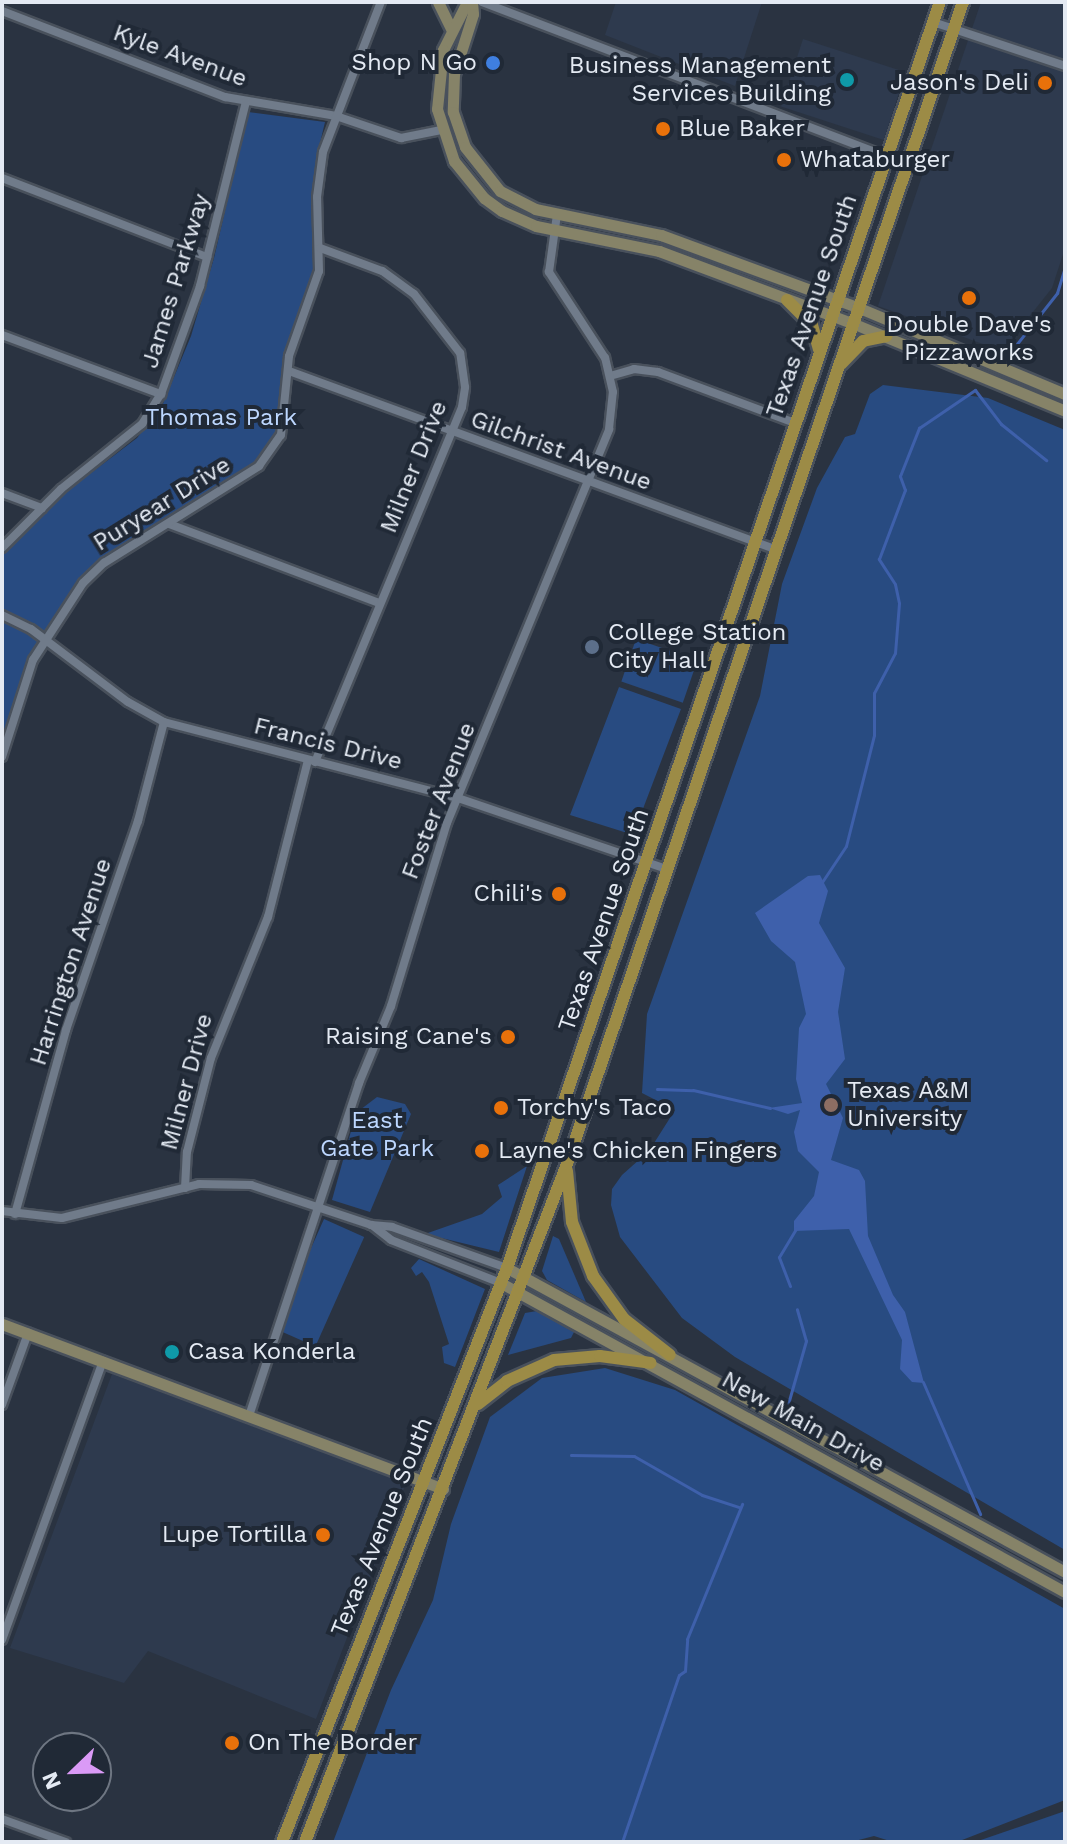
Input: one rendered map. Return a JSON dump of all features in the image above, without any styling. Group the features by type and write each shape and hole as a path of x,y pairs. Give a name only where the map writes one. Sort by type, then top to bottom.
{"main road":[{"name":"Texas Avenue South","path":"282,1842 507,1268 940,2"},
{"name":"Texas Avenue South","path":"305,1842 523,1285 567,1164 963,2"},
{"path":"787,300 812,325 819,350"},
{"path":"837,370 863,341 886,336"},
{"path":"586,1038 607,1046"},
{"path":"567,1164 572,1222 593,1276 624,1319 670,1355"},
{"path":"476,1406 507,1381 554,1360 600,1356 651,1363"},
{"path":"331,1713 352,1721"}],"street":[{"name":"Puryear Drive","path":"2,757 23,683 46,639 93,571 169,524 271,454 281,435 293,336 319,271 320,172 336,116 381,2"},
{"path":"438,2 451,30"},
{"path":"470,2 451,30 438,73 441,130 454,161 484,198 520,220 638,244 886,336 1065,411"},
{"path":"470,2 473,14 452,89 465,147 500,191 557,214 633,226 857,307 1065,394"},
{"path":"482,2 887,157"},
{"name":"Kyle Avenue","path":"2,11 246,102 336,116 401,138 441,130"},
{"path":"933,22 1065,66"},
{"name":"James Parkway","path":"2,548 42,508 142,424 161,394 207,257 246,102"},
{"path":"2,178 207,257"},
{"name":"Foster Avenue","path":"249,1416 458,798 589,483 613,411 610,376 595,341 553,282 548,260 557,214"},
{"name":"Milner Drive","path":"185,1188 187,1152 211,1058 268,917 312,761 451,432 465,387 454,341 399,281 320,248"},
{"path":"2,335 161,394"},
{"path":"610,376 634,369 658,372 795,423"},
{"name":"Gilchrist Avenue","path":"289,371 775,549"},
{"path":"1011,388 1028,386 1065,401"},
{"path":"2,493 42,508"},
{"path":"169,524 379,603"},
{"name":"Francis Drive","path":"2,615 46,639 128,702 164,722 458,798 667,869"},
{"name":"Harrington Avenue","path":"15,1214 66,1030 138,821 164,722"},
{"path":"2,1211 81,1216 185,1188 251,1185 371,1225 392,1227 507,1268 523,1285"},
{"path":"371,1225 391,1240 501,1283 523,1285"},
{"name":"New Main Drive","path":"523,1285 670,1355 1062,1570"},
{"name":"New Main Drive","path":"523,1285 651,1363 1065,1592"},
{"path":"2,1324 443,1489"},
{"path":"2,1405 28,1333"},
{"path":"2,1640 103,1361"},
{"path":"862,1481 870,1465"},
{"path":"1051,1584 1062,1570"},
{"path":"2,1819 66,1842"}],"shaded area":[{"path":"616,2 762,2 735,86 605,35"},
{"path":"981,2 1065,2 1065,248 1052,288 1002,351 878,306"},
{"path":"803,39 906,72 884,140 781,107"},
{"path":"820,875 828,891 819,923 845,968 838,1012 845,1059 826,1084 843,1118 831,1160 859,1170 865,1181 868,1236 893,1295 905,1312 924,1383 912,1382 900,1369 902,1340 849,1229 794,1231 794,1221 814,1196 819,1172 798,1151 794,1132 800,1110 788,1114 769,1108 802,1103 796,1079 799,1028 806,1014 795,962 771,941 755,913 808,876"},
{"path":"112,1374 406,1483 316,1719 148,1651 124,1683 10,1648"}],"green space":[{"name":"Thomas Park","path":"248,112 325,122 316,160 315,271 286,360 279,432 267,459 94,565 77,583 22,676 2,737 2,555 45,508 137,438 162,406 191,336 214,258"},
{"path":"883,385 988,398 1065,430 1065,1550 735,1357 682,1318 620,1237 611,1205 612,1189 622,1175 649,1151 675,1110 642,1093 647,1014 760,696 782,584 817,488 845,437 855,434 870,394"},
{"path":"636,639 697,660 683,703 621,682"},
{"path":"619,687 681,709 641,814 640,837 570,815"},
{"name":"East Gate Park","path":"377,1097 405,1104 411,1114 370,1212 332,1200 356,1113"},
{"path":"527,1166 499,1252 425,1234 482,1214 502,1197 498,1185"},
{"name":"East Gate Park","path":"324,1219 364,1237 315,1347 275,1329"},
{"path":"553,1236 559,1239 586,1302 547,1280 542,1271"},
{"path":"419,1259 485,1289 455,1367 444,1363 442,1347 449,1344 429,1282 422,1272 416,1276 411,1268"},
{"path":"537,1311 574,1332 571,1338 508,1355 525,1313"},
{"path":"605,1368 675,1390 1065,1609 1065,1800 957,1842 893,1842 874,1836 851,1842 333,1842 391,1690 433,1600 451,1524 490,1417 542,1378"},
{"path":"1065,1811 1065,1842 975,1842"}],"waterway":[{"path":"1012,350 1057,293 1065,267"},
{"path":"822,882 846,846 874,735 874,693 895,653 899,603 895,584 879,559 905,490 900,476 919,428 975,390 1001,424 1046,460"},
{"path":"657,1089 693,1090 770,1108"},
{"path":"790,1286 779,1257 796,1229"},
{"path":"788,1404 806,1341 797,1309"},
{"path":"923,1382 980,1514"},
{"path":"571,1455 634,1456 702,1495 739,1507"},
{"path":"622,1842 679,1675 685,1671 687,1639 742,1504"}],"place":[{"name":"Shop N Go","path":"493,63"},
{"name":"Business Management Services Building","path":"847,80"},
{"name":"Jason's Deli","path":"1045,83"},
{"name":"Blue Baker","path":"663,129"},
{"name":"Whataburger","path":"784,160"},
{"name":"Double Dave's Pizzaworks","path":"969,298"},
{"name":"College Station City Hall","path":"592,647"},
{"name":"Chili's","path":"559,894"},
{"name":"Raising Cane's","path":"508,1037"},
{"name":"Texas A&M University","path":"831,1105"},
{"name":"Torchy's Taco","path":"501,1108"},
{"name":"Layne's Chicken Fingers","path":"482,1151"},
{"name":"Casa Konderla","path":"172,1352"},
{"name":"Lupe Tortilla","path":"323,1535"},
{"name":"On The Border","path":"232,1743"}]}
